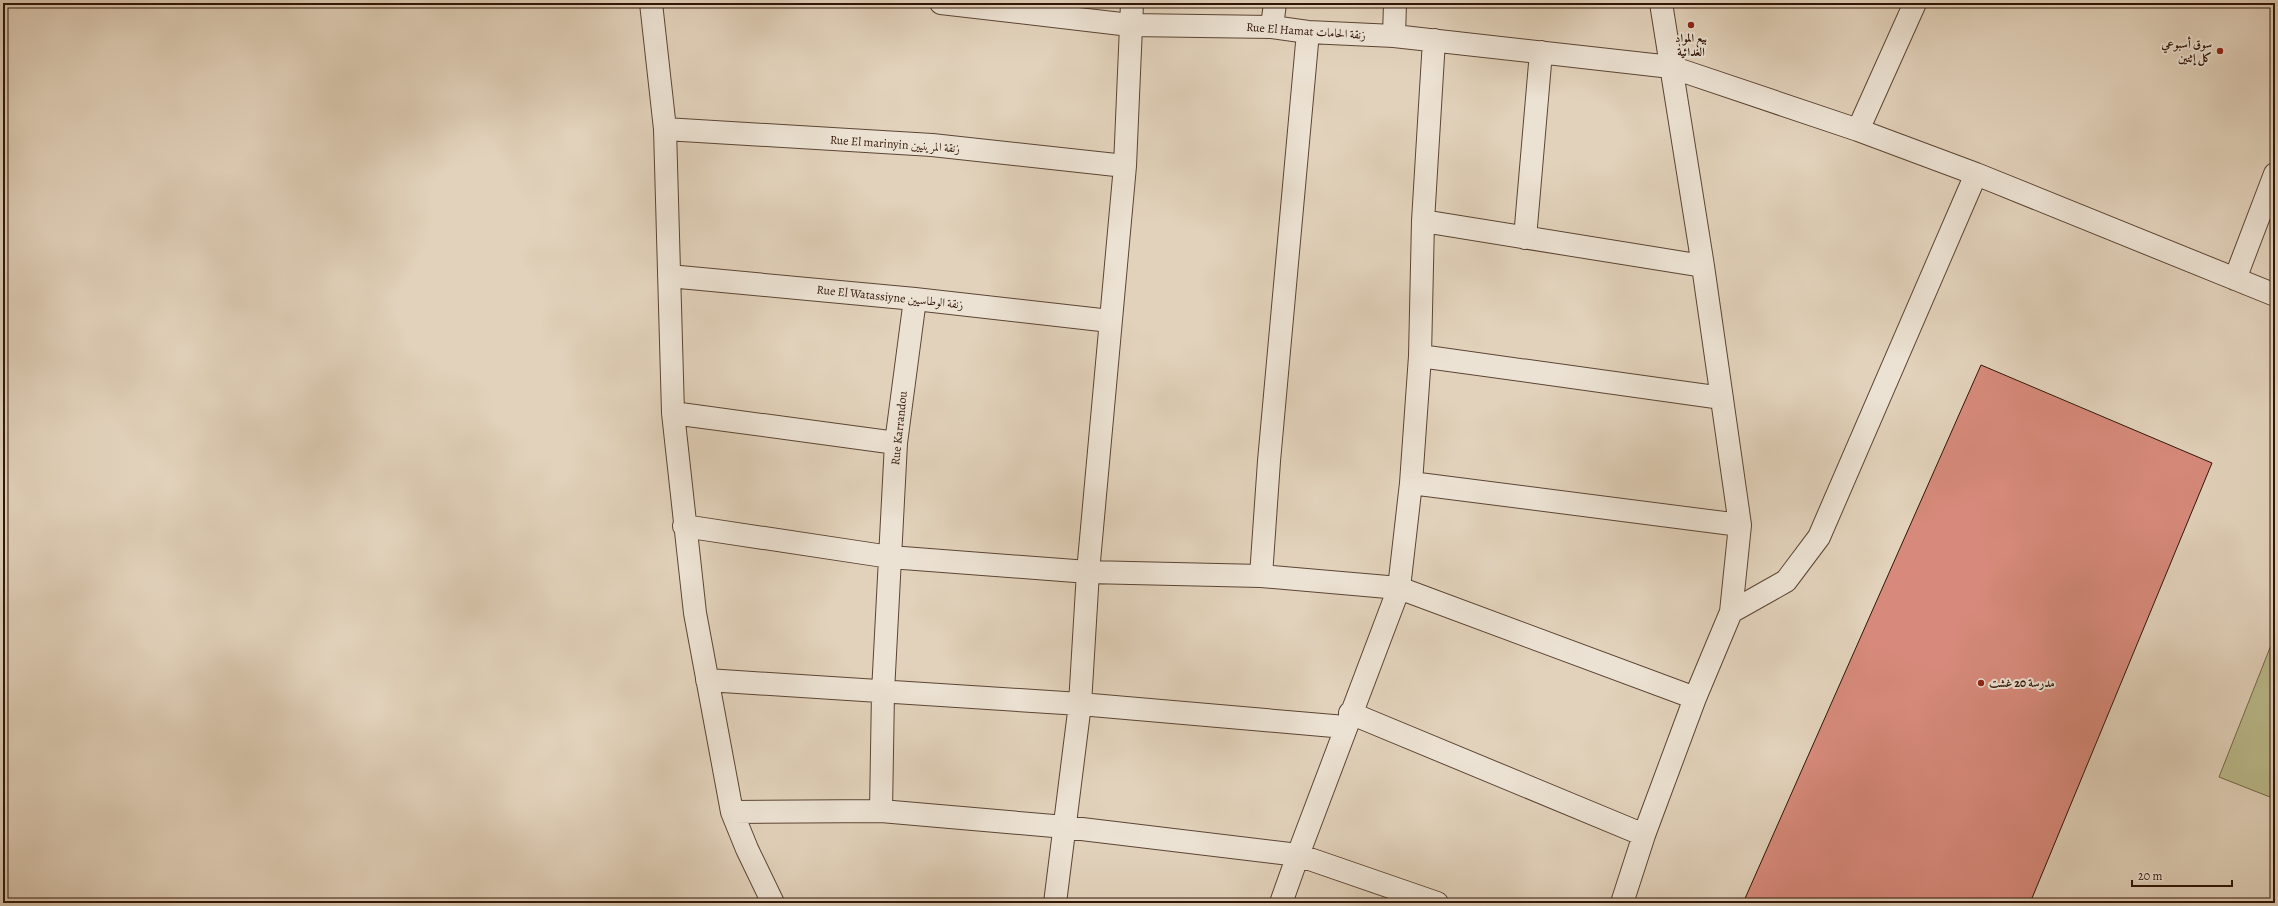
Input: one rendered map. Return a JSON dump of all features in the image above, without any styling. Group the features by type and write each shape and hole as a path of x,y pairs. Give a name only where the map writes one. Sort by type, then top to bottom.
{"street":[{"path":"651,3 665,129 673,413 694,613 732,812 747,849 773,903"},
{"name":"Rue El Hamat زنقة الحامات","path":"941,3 1130,25 1272,27 1308,32 1394,36 1671,67 1858,130 1976,174 2275,295"},
{"path":"1055,903 1066,827 1080,704 1088,572 1125,166 1132,3"},
{"path":"1272,27 1275,3"},
{"path":"1394,36 1395,3"},
{"path":"1622,903 1644,835 1695,698 1731,612 1740,525 1703,266 1661,3"},
{"path":"1858,130 1915,3"},
{"path":"1261,576 1269,461 1308,32"},
{"path":"1281,903 1348,720 1399,588 1411,483 1420,356 1423,221 1434,40"},
{"path":"1525,238 1541,52"},
{"name":"Rue El marinyin زنقة المرينيين","path":"665,129 932,145 1125,166"},
{"path":"1731,612 1786,581 1819,537 1976,174"},
{"path":"2235,278 2275,174"},
{"path":"1423,221 1703,266"},
{"name":"Rue El Watassiyne زنقة الوطاسيين","path":"670,276 914,299 1110,321"},
{"name":"Rue Karrandou","path":"881,812 883,692 896,443 914,299"},
{"path":"1420,356 1722,398"},
{"path":"673,413 896,443"},
{"path":"1411,483 1740,525"},
{"path":"684,526 890,557 1088,572 1261,576 1399,588 1695,698"},
{"path":"707,680 1348,720 1644,835"},
{"path":"732,812 881,812 1066,827 1298,855 1437,903"}],"green space":[{"path":"2275,635 2275,799 2219,777"}],"building":[{"name":"مدرسة 20 غشت","path":"1981,365 2212,463 2030,903 1743,903"}],"place":[{"name":"بيع المواد الغدائية","path":"1691,25"},
{"name":"سوق أسبوعي كل إثنين","path":"2220,51"},
{"name":"مدرسة 20 غشت","path":"1981,683"}]}
